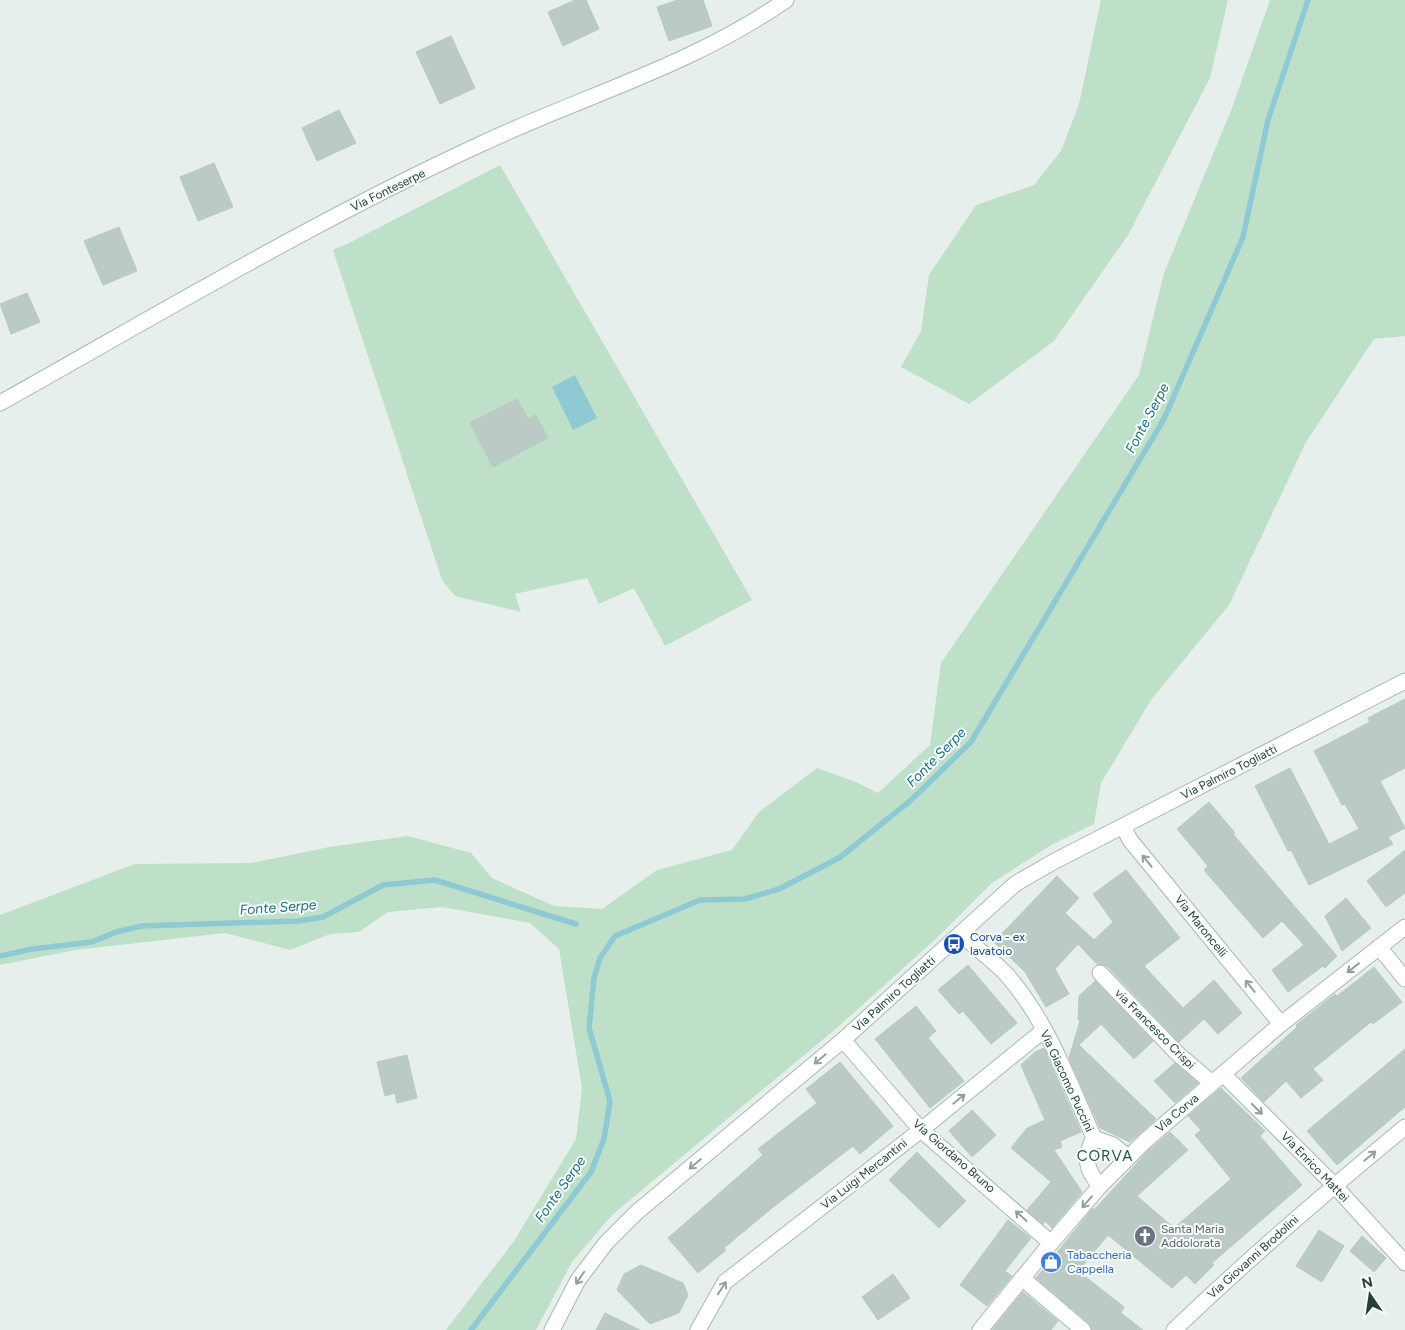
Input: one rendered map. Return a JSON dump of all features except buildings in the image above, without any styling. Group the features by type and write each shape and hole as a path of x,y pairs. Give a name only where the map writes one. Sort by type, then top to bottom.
{"street":[{"name":"Via Fonteserpe","path":"0,403 332,218 482,143 669,66 764,16 786,0"},
{"name":"Via Palmiro Togliatti","path":"552,1330 578,1280 612,1236 637,1212 843,1040 1015,884 1052,862 1405,681"},
{"name":"Via Maroncelli","path":"1123,826 1130,840 1281,1024"},
{"name":"Via Corva","path":"980,1330 1051,1243 1100,1186 1128,1157 1281,1024 1405,927"},
{"name":"Via Giacomo Puccini","path":"961,934 1006,974 1044,1030 1059,1057 1094,1138"},
{"path":"1379,948 1405,979"},
{"name":"via Francesco Crispi","path":"1100,973 1178,1054 1218,1079"},
{"name":"Via Luigi Mercantini","path":"698,1330 725,1282 921,1130 1044,1030"},
{"name":"Via Giordano Bruno","path":"843,1040 921,1130 1051,1243"},
{"name":"Via Enrico Mattei","path":"1218,1079 1334,1185 1405,1263"},
{"name":"Via Giovanni Brodolini","path":"1174,1330 1223,1283 1334,1185 1405,1127"},
{"path":"1100,1186 1086,1165 1086,1156 1094,1138 1113,1145 1128,1157"},
{"path":"1022,1278 1083,1330"}],"green space":[{"path":"1101,0 1228,0 1210,78 1128,235 1054,341 969,404 901,367 921,331 929,275 976,205 1034,185 1061,151 1079,104"},
{"path":"1270,0 1405,0 1405,336 1374,339 1306,442 1229,605 1151,700 1101,783 1094,824 1051,845 992,883 941,934 838,1027 612,1215 572,1262 536,1330 446,1330 514,1241 576,1139 582,1088 559,949 530,923 442,907 388,912 359,932 330,934 290,950 225,933 75,950 0,965 0,915 135,864 251,863 329,847 408,836 471,853 492,878 554,906 602,909 657,870 732,850 759,812 817,768 856,782 878,793 930,745 941,663 1139,375 1164,273 1232,108"},
{"path":"500,165 752,600 665,646 634,588 599,604 587,578 515,594 521,612 455,596 442,580 333,250","holes":["536,415 548,438 493,466 528,419"]}],"water":[{"path":"575,375 597,418 573,430 552,387"}],"waterway":[{"name":"Fonte Serpe","path":"471,1330 591,1172 604,1139 610,1101 589,1028 594,978 600,958 615,936 700,900 745,899 779,889 839,858 910,801 971,742 1164,419 1243,237 1268,120 1308,0"},
{"name":"Fonte Serpe","path":"0,956 32,949 92,942 116,932 142,926 298,921 323,917 383,885 435,880 576,924"}],"place":[{"name":"Corva - ex lavatoio","path":"954,944"},
{"name":"Santa Maria Addolorata","path":"1145,1236"},
{"name":"Tabaccheria Cappella","path":"1051,1262"}],"district":[{"name":"CORVA","path":"1105,1156"}]}
